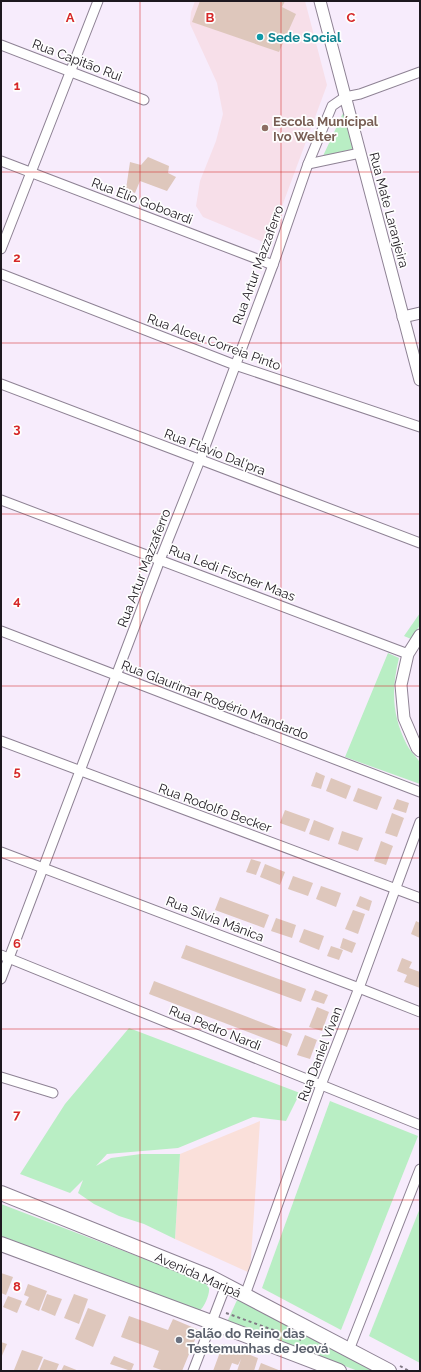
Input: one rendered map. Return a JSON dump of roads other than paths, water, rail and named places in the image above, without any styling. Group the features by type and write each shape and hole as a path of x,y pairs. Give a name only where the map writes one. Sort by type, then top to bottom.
{"main road":[{"name":"Avenida Maripá","path":"1,1193 226,1285 389,1371"},
{"path":"1,1244 339,1371"}],"street":[{"path":"1,249 98,1"},
{"name":"Rua Mate Laranjeira","path":"320,1 420,380"},
{"name":"Rua Capitão Rui","path":"1,45 144,100"},
{"name":"Rua Artur Mazzaferro","path":"1,979 5,957 44,868 160,560 200,460 273,265 308,164 332,106 345,97 360,94 420,72"},
{"path":"308,164 360,153"},
{"name":"Rua Élio Goboardi","path":"1,161 273,265"},
{"name":"Rua Alceu Correia Pinto","path":"1,274 235,365 420,427"},
{"path":"403,317 420,312"},
{"name":"Rua Flávio Dal'pra","path":"1,384 420,543"},
{"name":"Rua Ledi Fischer Maas","path":"1,500 408,654"},
{"name":"Rua Glaurimar Rogério Mandardo","path":"1,631 420,792"},
{"path":"420,635 408,654 400,685 404,718 417,748 420,751"},
{"name":"Rua Rodolfo Becker","path":"1,742 420,898"},
{"name":"Rua Daniel Vivan","path":"245,1295 321,1085 359,988 420,822"},
{"name":"Rua Sílvia Mânica","path":"1,852 420,1012"},
{"name":"Rua Pedro Nardi","path":"5,957 420,1125"},
{"path":"1,1077 53,1093"},
{"path":"349,1350 420,1170"},
{"path":"193,1371 226,1285"}],"place":[{"name":"Sede Social","path":"260,37"},
{"name":"Escola Munícipal Ivo Welter","path":"265,128"},
{"name":"Salão do Reino das Testemunhas de Jeová","path":"179,1340"}]}
